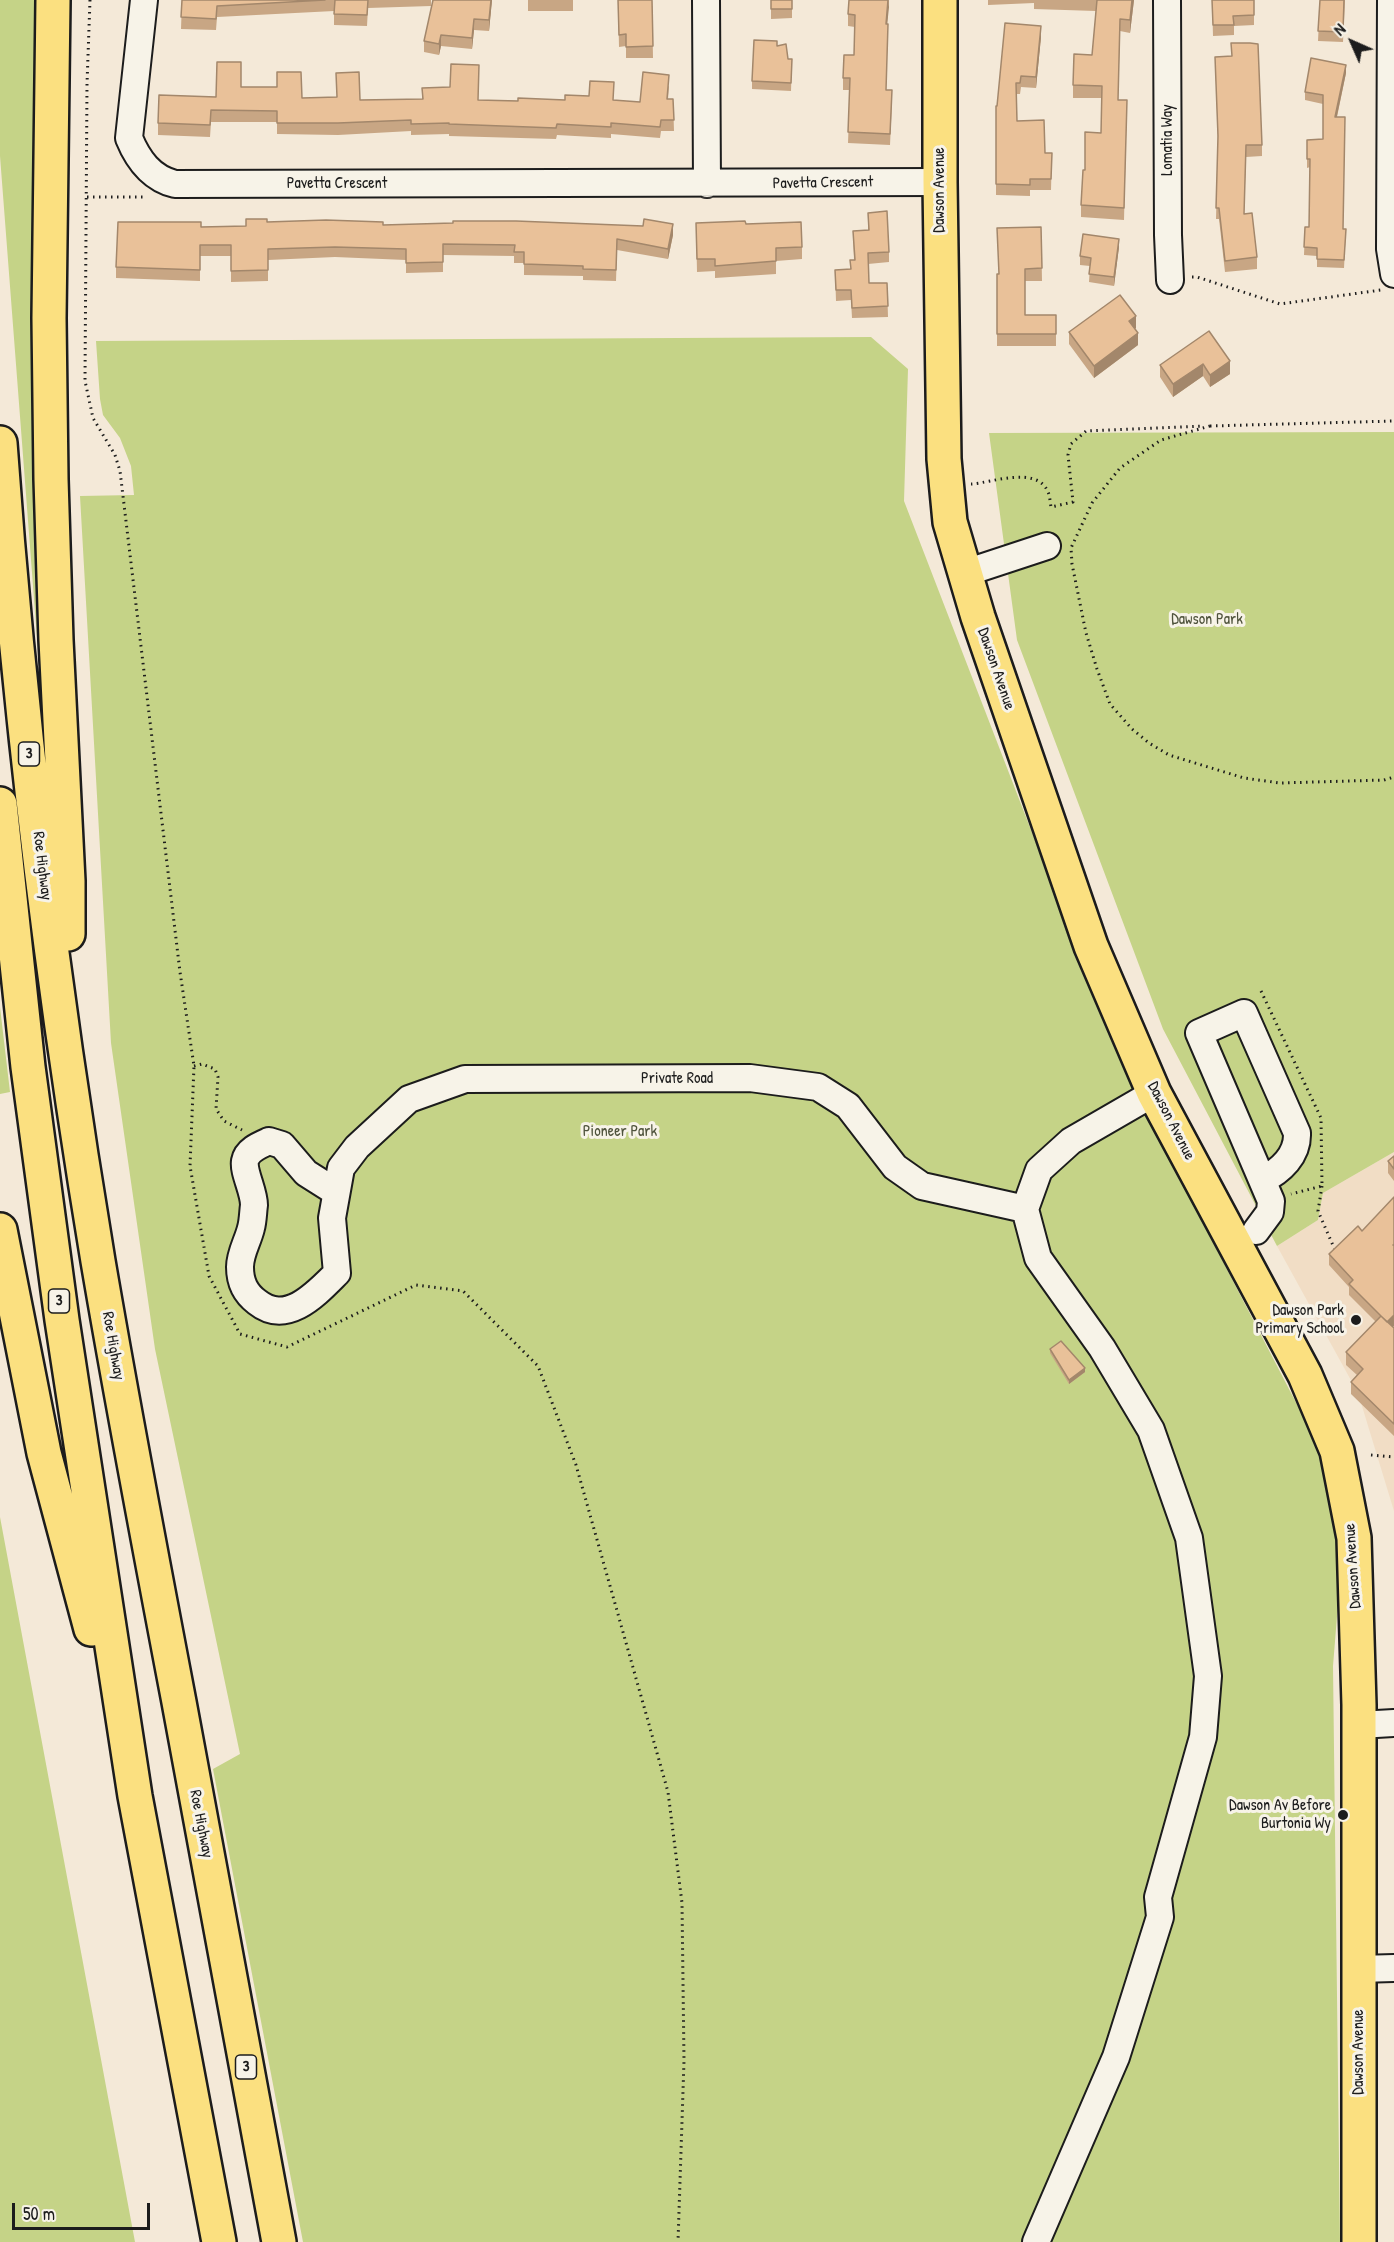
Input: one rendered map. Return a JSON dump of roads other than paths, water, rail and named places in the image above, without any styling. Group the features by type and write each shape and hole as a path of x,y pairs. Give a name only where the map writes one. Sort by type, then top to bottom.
{"main road":[{"path":"53,0 49,318 51,479 68,881 68,1065"},
{"name":"Dawson Avenue","path":"940,0 944,459 950,522 978,617 1091,946 1154,1093 1305,1375 1337,1451 1354,1538 1359,1715 1359,2242"},
{"name":"Roe Highway","path":"0,443 9,576 36,824 68,1065 98,1259 279,2242"},
{"name":"3","path":"0,804 28,1068 62,1320 135,1796 219,2242"},
{"path":"0,1230 44,1453 135,1796"}],"street":[{"name":"Pavetta Crescent","path":"144,0 129,138 136,155 149,171 175,184 940,182"},
{"path":"706,0 707,184"},
{"name":"Lomatia Way","path":"1167,0 1170,280"},
{"path":"1390,281 1393,153 1391,0"},
{"path":"965,573 1047,546"},
{"path":"1256,1231 1270,1212 1271,1201 1262,1180 1199,1033 1244,1013 1297,1133 1296,1147 1290,1157 1274,1174 1262,1180"},
{"name":"Private Road","path":"336,1192 306,1173 282,1146 268,1141 249,1153 244,1161 254,1196 254,1206 251,1228 240,1266 242,1282 248,1296 263,1308 277,1312 295,1308 311,1298 337,1273 332,1218 336,1192 340,1168 357,1147 409,1099 465,1079 750,1078 818,1087 848,1106 895,1167 922,1186 1025,1209"},
{"path":"1036,2242 1116,2057 1160,1917 1158,1897 1203,1737 1208,1676 1189,1538 1151,1430 1102,1348 1038,1258 1025,1209 1039,1170 1071,1141 1154,1093"},
{"path":"1359,1715 1394,1706"},
{"path":"1359,1715 1394,1723"},
{"path":"1359,1969 1394,1968"}],"place":[{"name":"Dawson Park Primary School","path":"1356,1320"},
{"name":"Dawson Av Before Burtonia Wy","path":"1343,1815"}],"park label":[{"name":"Dawson Park","path":"1207,620"},
{"name":"Pioneer Park","path":"620,1132"}]}
